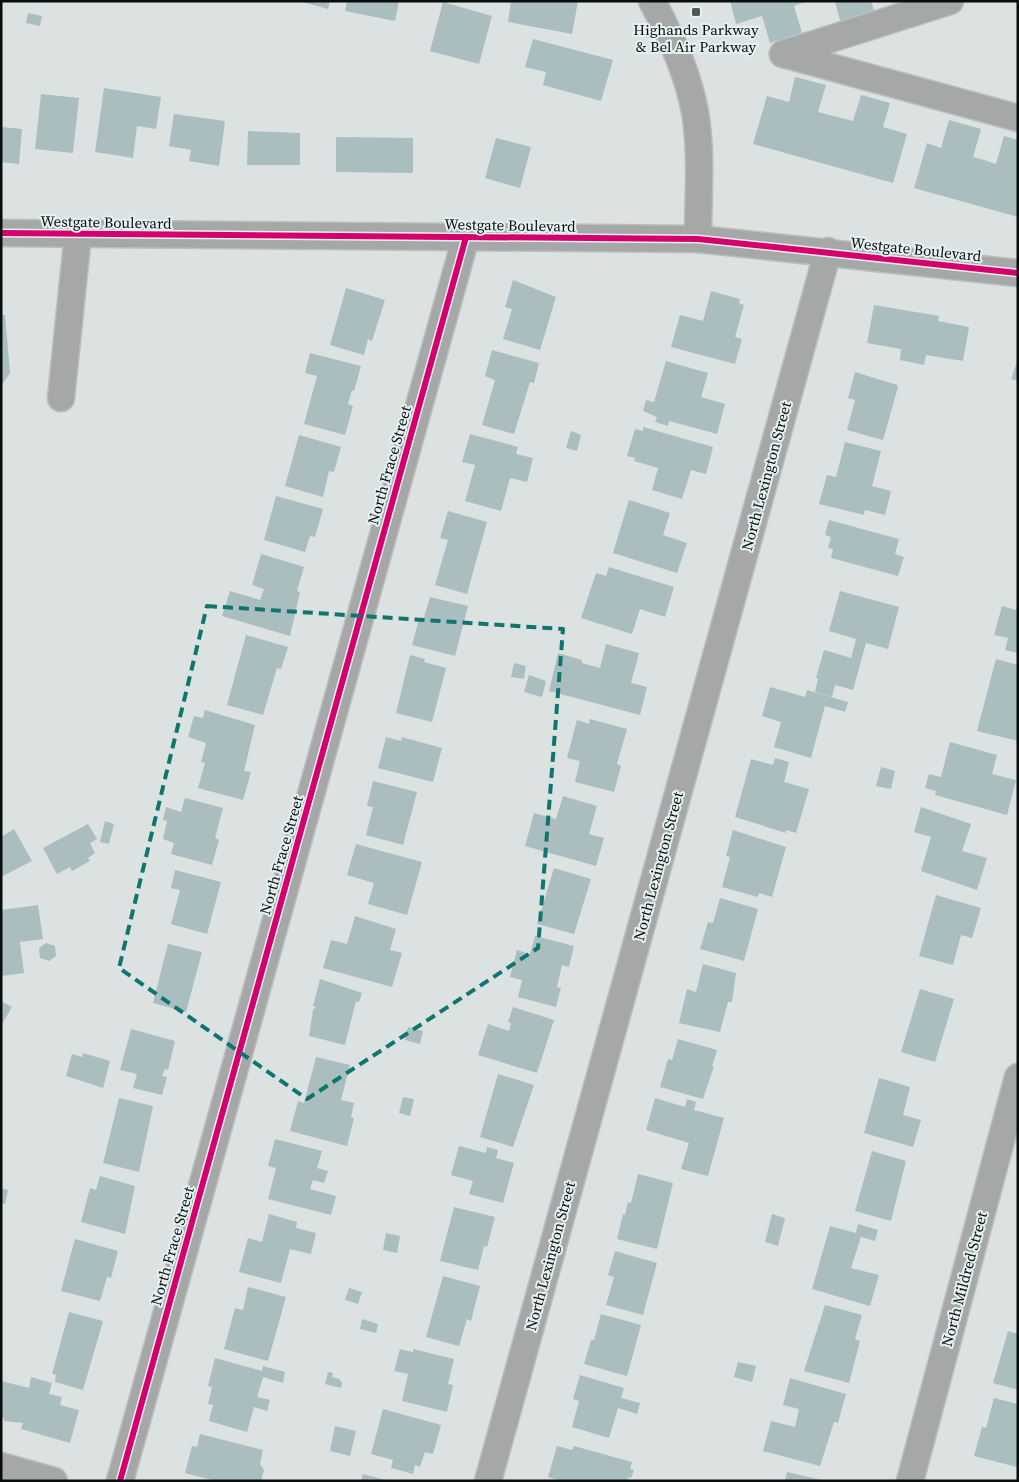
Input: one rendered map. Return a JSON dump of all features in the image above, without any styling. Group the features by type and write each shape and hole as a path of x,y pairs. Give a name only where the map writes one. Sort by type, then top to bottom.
{"street":[{"path":"652,1 671,36 695,112 698,143 698,239"},
{"path":"933,4 783,54 1018,118"},
{"name":"Westgate Boulevard","path":"1,233 698,239 828,251 1018,273"},
{"path":"61,398 78,234"},
{"name":"North Frace Street","path":"120,1481 466,237"},
{"name":"North Lexington Street","path":"488,1481 828,251"},
{"name":"North Mildred Street","path":"910,1481 1018,1077"},
{"path":"1,1466 54,1481"}],"highlighted area":[{"path":"207,606 563,629 538,948 307,1099 119,968"}],"building":[{"path":"299,1 330,1 328,9"},
{"path":"347,1 399,1 395,21 345,11"},
{"path":"511,1 578,1 572,34 508,22"},
{"path":"730,1 808,1 794,6 802,33 770,43 762,16 736,24"},
{"path":"835,1 871,1 875,14 841,24"},
{"path":"443,2 492,16 479,64 430,51"},
{"path":"28,13 42,16 40,26 26,23"},
{"path":"533,39 613,60 601,101 543,85 546,72 525,67"},
{"path":"795,77 826,85 818,112 853,121 861,95 890,103 883,127 907,134 893,183 753,144 767,96 789,102"},
{"path":"104,88 161,97 156,129 137,126 133,158 95,152"},
{"path":"41,94 79,98 73,153 35,149"},
{"path":"174,114 225,121 219,166 189,161 191,150 169,146"},
{"path":"949,120 981,129 973,157 996,164 1004,136 1018,140 1018,217 914,188 927,143 941,148"},
{"path":"1,127 22,129 19,164 1,162"},
{"path":"248,131 300,133 300,165 247,165"},
{"path":"336,137 413,138 413,173 336,172"},
{"path":"496,138 531,147 520,188 485,178"},
{"path":"513,280 556,297 540,350 503,339 512,309 505,307"},
{"path":"346,288 385,300 372,341 368,339 364,355 330,345"},
{"path":"711,291 740,299 739,303 744,305 735,337 742,339 735,364 671,347 680,315 703,321"},
{"path":"874,305 939,316 938,321 969,327 963,361 926,355 924,365 900,360 901,349 867,343"},
{"path":"1,315 5,315 10,373 1,386"},
{"path":"492,350 539,363 534,383 530,382 514,434 482,425 495,380 485,376"},
{"path":"310,353 361,366 348,404 353,406 345,435 304,424 317,376 305,373"},
{"path":"1018,359 1018,381 1011,379"},
{"path":"666,361 708,373 701,397 725,404 717,434 669,421 668,426 655,422 657,417 643,411 646,400 654,402"},
{"path":"855,372 897,385 898,387 883,440 847,430 855,400 848,398"},
{"path":"643,427 713,447 706,474 691,470 682,499 652,490 658,468 634,461 635,458 627,456 635,429 643,431"},
{"path":"571,431 581,435 577,451 566,448"},
{"path":"470,434 518,447 516,454 533,458 527,482 510,478 501,511 465,501 475,465 462,462"},
{"path":"299,435 341,447 334,472 329,471 323,497 285,486"},
{"path":"845,442 881,451 872,486 891,491 885,515 865,510 864,515 819,504 827,475 836,477"},
{"path":"276,496 323,509 315,537 310,536 305,552 264,540"},
{"path":"629,500 670,513 663,535 687,543 677,573 613,553"},
{"path":"448,511 487,522 467,594 435,585 448,540 440,538"},
{"path":"829,520 899,539 895,554 904,557 898,576 831,558 833,549 828,548 831,537 825,535"},
{"path":"261,554 304,567 297,591 300,592 290,636 222,616 230,591 260,600 264,589 252,585"},
{"path":"609,567 674,587 665,617 640,609 632,634 581,618 596,573 606,576"},
{"path":"840,591 899,607 888,649 866,643 853,690 835,685 832,697 815,692 818,679 816,678 824,650 851,658 856,639 829,631"},
{"path":"430,597 468,606 455,656 412,645 419,619 423,621"},
{"path":"1018,605 1018,653 1005,650 1008,638 994,635 1002,606 1016,610"},
{"path":"246,635 288,647 281,669 277,668 263,715 227,705"},
{"path":"606,644 639,653 631,683 647,687 640,715 549,691 558,653 600,668"},
{"path":"410,655 425,659 424,662 446,668 432,722 396,713"},
{"path":"996,659 1018,665 1018,741 977,731"},
{"path":"514,663 526,666 524,679 511,677"},
{"path":"529,675 546,681 542,697 524,692"},
{"path":"770,687 805,697 807,690 848,702 845,712 825,706 811,758 774,747 781,722 762,716"},
{"path":"205,710 255,725 244,771 251,772 243,800 198,788 205,763 201,762 206,743 188,737 194,716 203,718"},
{"path":"590,719 627,729 617,764 621,766 614,792 575,782 580,761 567,758 577,720 589,724"},
{"path":"386,737 401,741 402,737 442,748 433,782 378,768"},
{"path":"950,742 997,755 992,774 1016,780 1007,815 935,795 936,791 925,788 929,774 941,777"},
{"path":"775,758 789,762 784,782 809,789 796,833 786,830 786,833 735,817 751,759 773,765"},
{"path":"881,767 895,771 891,789 876,786"},
{"path":"373,781 417,792 403,845 366,835 373,807 367,806"},
{"path":"563,796 597,806 589,834 604,838 596,866 525,846 534,813 556,819"},
{"path":"185,798 223,808 215,838 219,840 212,865 171,854 174,843 163,839 167,821 163,820 166,807 181,812"},
{"path":"921,807 971,824 962,851 987,858 977,890 921,871 931,837 914,832"},
{"path":"105,821 114,824 109,844 100,842"},
{"path":"88,824 97,839 90,843 95,853 88,858 90,861 72,871 70,867 57,874 43,848"},
{"path":"14,829 32,861 1,877 1,837"},
{"path":"733,830 786,847 772,897 759,893 758,897 722,887 730,857 726,856"},
{"path":"356,844 422,862 407,915 368,904 374,883 347,875"},
{"path":"554,868 591,879 574,934 537,924"},
{"path":"175,870 221,882 207,934 171,924 180,890 171,888"},
{"path":"936,895 981,908 972,938 961,935 953,965 919,956"},
{"path":"720,898 758,909 744,961 700,949 708,922 713,923"},
{"path":"38,905 43,939 20,942 24,973 1,976 1,910"},
{"path":"355,916 396,929 390,950 402,953 392,987 323,968 331,940 347,944"},
{"path":"535,936 574,946 569,967 562,965 557,987 561,988 556,1007 518,997 522,980 510,977 517,950 530,954"},
{"path":"46,943 55,946 56,956 49,961 40,958 39,948"},
{"path":"168,944 202,952 186,1012 153,1003"},
{"path":"703,964 736,973 732,1002 728,1002 720,1032 679,1023 687,989 696,992"},
{"path":"320,979 362,993 359,1002 356,1001 345,1045 309,1036 313,1010 316,1007 313,1006"},
{"path":"920,989 954,999 935,1062 901,1052"},
{"path":"1,1001 12,1007 1,1026"},
{"path":"513,1007 554,1020 537,1073 478,1055 488,1024 509,1031 511,1023 508,1022"},
{"path":"408,1027 423,1031 420,1044 405,1040"},
{"path":"131,1029 175,1041 168,1070 165,1069 162,1076 167,1077 162,1095 133,1088 137,1074 120,1070"},
{"path":"678,1039 717,1050 712,1066 714,1066 703,1099 660,1087 668,1059 672,1060"},
{"path":"83,1053 110,1061 103,1088 66,1076 72,1054 82,1057"},
{"path":"316,1057 350,1065 341,1100 354,1103 351,1117 354,1118 347,1146 290,1131 298,1101 304,1103"},
{"path":"498,1074 534,1085 513,1147 480,1137"},
{"path":"879,1078 910,1087 903,1115 921,1120 913,1147 864,1133"},
{"path":"403,1097 414,1099 410,1116 399,1113"},
{"path":"119,1098 153,1106 139,1172 103,1163"},
{"path":"655,1098 685,1107 687,1099 696,1102 694,1110 724,1118 708,1176 681,1169 689,1143 646,1130"},
{"path":"275,1139 322,1151 317,1168 328,1171 324,1183 313,1180 310,1189 336,1196 331,1215 268,1199 276,1168 268,1166"},
{"path":"459,1146 486,1153 487,1147 498,1150 496,1158 514,1163 503,1203 469,1194 473,1181 451,1175"},
{"path":"872,1151 906,1161 891,1221 855,1211"},
{"path":"638,1174 673,1183 657,1249 617,1239 623,1214 625,1215 628,1202 631,1203"},
{"path":"100,1176 135,1186 125,1234 81,1222 90,1188 96,1190"},
{"path":"1,1188 8,1190 5,1204 1,1203"},
{"path":"454,1207 495,1217 487,1247 484,1246 478,1270 440,1261"},
{"path":"269,1214 297,1222 296,1228 316,1233 311,1254 290,1249 281,1283 239,1272 248,1238 262,1242"},
{"path":"772,1214 785,1218 778,1246 765,1242"},
{"path":"858,1224 878,1230 875,1241 861,1237 851,1268 879,1275 870,1306 812,1289 830,1226 856,1233"},
{"path":"386,1233 400,1236 397,1253 383,1250"},
{"path":"75,1239 118,1251 111,1278 107,1277 100,1301 61,1291"},
{"path":"615,1251 657,1263 643,1315 606,1305 614,1277 608,1275"},
{"path":"443,1276 480,1286 471,1321 467,1319 459,1346 426,1337"},
{"path":"248,1287 286,1297 268,1361 224,1349 235,1308 243,1310"},
{"path":"349,1288 362,1292 358,1304 345,1300"},
{"path":"825,1305 862,1315 855,1339 860,1341 849,1383 804,1371"},
{"path":"69,1312 103,1321 83,1390 55,1382 56,1375 52,1374"},
{"path":"601,1314 641,1325 627,1376 584,1364 591,1340 594,1340"},
{"path":"362,1319 378,1324 376,1333 360,1329"},
{"path":"1008,1331 1018,1334 1018,1390 993,1383"},
{"path":"400,1349 413,1352 413,1349 454,1359 448,1384 453,1385 447,1412 402,1401 408,1374 394,1371"},
{"path":"215,1358 262,1371 263,1366 285,1372 283,1383 263,1377 257,1397 270,1400 267,1411 254,1407 247,1432 209,1421 213,1405 208,1404 212,1387 208,1386"},
{"path":"738,1362 756,1366 752,1382 734,1377"},
{"path":"328,1372 333,1373 332,1377 339,1379 342,1383 341,1388 325,1384"},
{"path":"580,1375 624,1388 621,1398 640,1403 637,1414 618,1408 609,1438 572,1427 579,1401 573,1399"},
{"path":"31,1377 52,1383 49,1394 62,1397 60,1405 79,1410 70,1443 21,1429 23,1423 4,1421 4,1418 1,1417 1,1381 29,1388"},
{"path":"790,1378 846,1394 838,1423 834,1422 820,1466 763,1451 771,1421 795,1427 799,1409 783,1405"},
{"path":"994,1398 1018,1404 1017,1467 974,1456 982,1427 986,1428"},
{"path":"383,1409 441,1425 433,1454 425,1452 420,1467 415,1465 413,1474 391,1468 393,1460 371,1454"},
{"path":"335,1426 356,1431 350,1456 330,1451"},
{"path":"200,1434 263,1450 260,1464 264,1470 261,1481 216,1481 185,1473 192,1446 197,1447"},
{"path":"557,1446 572,1450 574,1446 632,1462 630,1469 634,1470 631,1478 628,1477 627,1481 561,1481 548,1477"},
{"path":"787,1472 821,1480 821,1481 785,1481"},
{"path":"363,1474 385,1480 385,1481 361,1481"}],"cycle path":[{"path":"1,233 698,239 1018,273"},
{"path":"120,1481 466,237"}],"place":[{"name":"Highands Parkway & Bel Air Parkway","path":"696,12"}]}
